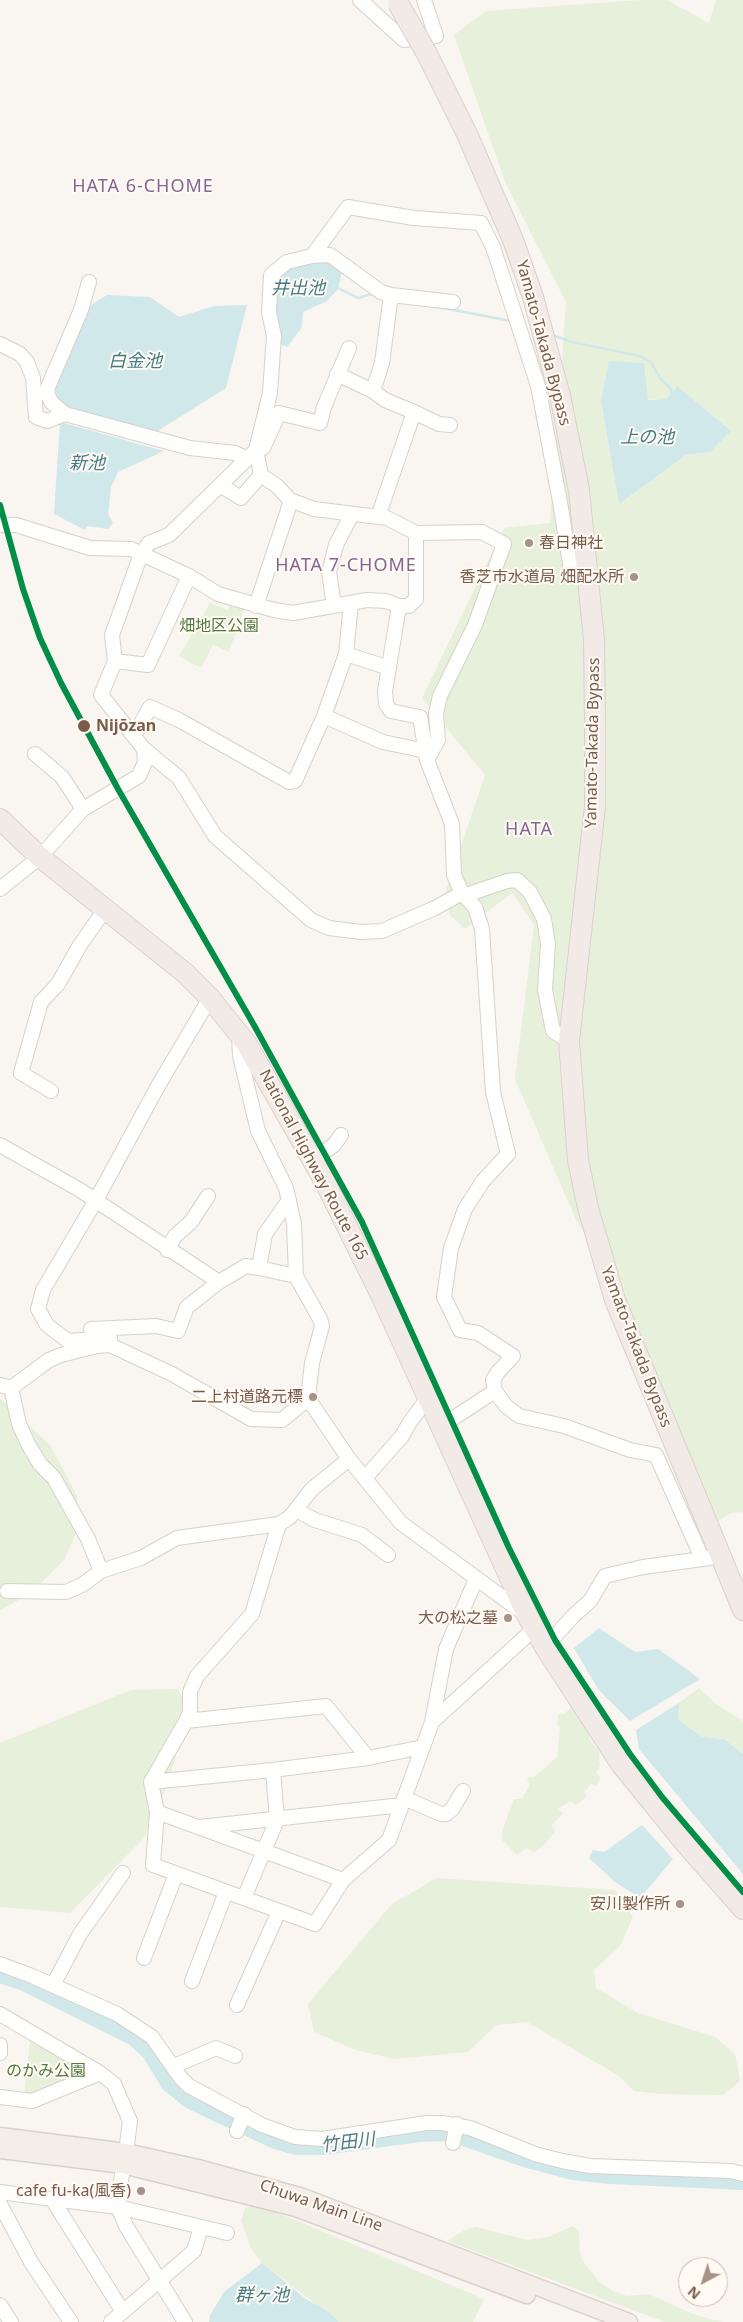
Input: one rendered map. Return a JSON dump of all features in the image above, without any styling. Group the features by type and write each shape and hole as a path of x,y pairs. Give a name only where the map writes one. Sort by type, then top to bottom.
{"highway":[{"name":"Yamato-Takada Bypass","path":"398,1 467,134 513,240 533,298 560,396 579,490 594,640 594,806 569,1041 578,1160 588,1208 615,1300 712,1558 743,1610"},
{"name":"National Highway Route 165","path":"0,819 40,857 185,972 210,998 253,1054 312,1159 381,1295 531,1622 545,1648 621,1764 685,1843 743,1909"}],"main road":[{"name":"Chuwa Main Line","path":"0,2136 124,2158 198,2168 303,2197 629,2322"},
{"name":"Chuwa Main Line","path":"0,2150 124,2158 296,2208 600,2322"}],"street":[{"path":"360,0 404,40 436,36 424,0"},
{"path":"312,256 348,207 414,218 480,223 493,247 538,386 560,502 570,570 588,569"},
{"path":"493,247 513,240"},
{"path":"427,755 438,740 436,713 440,696 475,625 504,544 482,532 416,533 387,518 314,509 290,500 278,486 261,475 254,456 270,392 274,336 269,312 271,275 286,262 312,256 330,256 381,292 390,296 453,302"},
{"path":"88,282 81,310 48,386 47,394 52,403 65,414 190,448 215,449 254,456"},
{"path":"373,391 382,362 390,296"},
{"path":"0,344 20,354 27,362 33,378 36,416 47,421 65,414"},
{"path":"349,348 324,407 320,423 279,413 254,456 169,535 149,543 141,554 112,635 115,661 102,695 144,749 179,778 215,836 311,920 329,928 361,932 382,931 464,894 507,881 517,880 530,892 544,919 548,944 545,990 553,1032 569,1041"},
{"path":"337,374 373,391 384,400 439,424 450,425"},
{"path":"378,517 414,412"},
{"path":"220,486 241,498 261,475"},
{"path":"256,606 290,500"},
{"path":"334,606 329,572 336,546 352,514"},
{"path":"0,525 16,525 90,548 131,548 189,576 218,594 256,606 293,613 366,600 386,601 399,606 409,606 416,599 416,533"},
{"path":"115,661 148,665 189,576"},
{"path":"134,736 150,707 179,720 288,782 295,781 324,716 346,654 351,603"},
{"path":"399,606 385,691 386,704 391,711 420,717 427,755 452,824 454,875 464,894 475,907 482,929 492,1092 508,1154 483,1181 465,1209 451,1248 444,1297 460,1330 478,1333 513,1356 493,1380 495,1391 506,1406 519,1416 564,1426 630,1450 656,1455 712,1558 605,1576 590,1601 574,1615 545,1648"},
{"path":"346,654 389,668"},
{"path":"324,716 383,742 427,755"},
{"path":"0,889 40,857 83,809 139,776 145,762 144,749"},
{"path":"35,754 62,777 83,809"},
{"path":"51,1091 21,1073 41,1002 58,984 80,945 106,908"},
{"path":"110,1345 110,1338 68,1341 48,1325 38,1308 42,1290 95,1202 158,1086 210,998"},
{"path":"239,1034 240,1056 258,1130 286,1188 289,1200 294,1224 296,1276 322,1326 312,1363 309,1398 326,1428 400,1524 531,1622 432,1722"},
{"path":"312,1159 334,1145 341,1134"},
{"path":"0,1145 80,1190 167,1250 219,1282"},
{"path":"167,1250 175,1236 191,1222 208,1196"},
{"path":"259,1268 265,1234 289,1200"},
{"path":"91,1329 156,1326 178,1332 188,1307 219,1282 246,1266 296,1276"},
{"path":"101,1571 88,1539 54,1478 40,1464 28,1444 6,1386 50,1360 78,1350 110,1345 172,1374 251,1419 282,1420 309,1398"},
{"path":"440,1424 449,1421 495,1391"},
{"path":"365,1478 402,1436 428,1398"},
{"path":"7,1591 66,1592 82,1585 101,1571 142,1558 177,1538 279,1524 296,1510 312,1488 349,1458"},
{"path":"296,1510 315,1520 362,1535 388,1555"},
{"path":"279,1524 252,1614 197,1676 190,1692 190,1712 151,1782 157,1812 153,1865 315,1924 343,1880 389,1840 432,1722 446,1649 476,1580"},
{"path":"186,1721 326,1706 368,1758"},
{"path":"151,1782 273,1770 368,1758 423,1748"},
{"path":"244,1898 277,1820 273,1770"},
{"path":"200,1826 277,1820 403,1802 446,1814 452,1809 463,1791"},
{"path":"157,1812 200,1826 343,1880"},
{"path":"53,1985 80,1934 123,1873"},
{"path":"144,1958 176,1874"},
{"path":"192,1981 226,1892"},
{"path":"238,2005 279,1911"},
{"path":"0,1964 53,1985 117,2014 152,2037 174,2066 180,2078 189,2086 279,2132 310,2140 427,2123 457,2124 535,2154 590,2166 731,2171 743,2174"},
{"path":"0,2014 100,2073 114,2084 130,2121 118,2207 126,2226 185,2322"},
{"path":"0,2045 0,2052"},
{"path":"174,2066 216,2048 235,2056"},
{"path":"0,2097 32,2101 100,2073"},
{"path":"236,2131 244,2114"},
{"path":"453,2143 457,2124"},
{"path":"0,2192 118,2207 227,2233"},
{"path":"52,2199 123,2312"},
{"path":"0,2204 31,2262 71,2322"},
{"path":"110,2322 160,2282 194,2251 201,2227"},
{"path":"0,2305 11,2322"}],"green space":[{"path":"640,0 667,0 709,23 716,0 743,0 743,1512 731,1513 717,1522 616,1280 576,1220 515,1079 534,925 512,893 465,929 450,915 444,896 485,775 422,698 504,528 550,523 566,302 505,182 454,35 486,11","holes":["677,386 710,452 686,455 619,504 601,401 667,399"]},
{"name":"畑地区公園","path":"231,602 245,607 229,652 213,645 201,668 179,656 210,603 228,610"},
{"path":"0,1398 51,1446 77,1496 77,1531 64,1560 30,1594 0,1610"},
{"path":"699,1688 716,1704 743,1721 743,1754 724,1739 703,1737 678,1719 679,1703"},
{"path":"178,1689 189,1710 168,1783 144,1838 70,1913 0,1907 0,1743 131,1690"},
{"path":"574,1705 587,1727 590,1740 599,1752 600,1765 596,1774 601,1777 596,1786 591,1784 584,1792 587,1796 578,1804 575,1805 571,1801 558,1808 563,1814 551,1825 555,1831 545,1844 534,1852 526,1848 517,1855 502,1840 503,1829 514,1799 522,1799 530,1784 527,1781 529,1777 533,1778 557,1757 560,1728 557,1726 558,1715 564,1714"},
{"path":"437,1878 615,1890 633,1917 620,1946 594,1970 596,1988 638,2013 715,2037 735,2054 740,2081 723,2095 661,2094 634,2091 619,2076 527,2022 496,2025 468,2052 394,2059 356,2050 314,2032 308,2004 392,1904"},
{"name":"のかみ公園","path":"30,2039 82,2069 82,2078 24,2097"},
{"path":"259,2205 484,2299 473,2322 339,2322 262,2263 251,2248 241,2221 245,2208"},
{"path":"573,2226 579,2231 582,2260 600,2283 613,2291 627,2296 649,2294 695,2315 723,2322 665,2322 447,2241 463,2231 476,2227 527,2240 548,2237"}],"water":[{"name":"井出池","path":"324,260 342,272 338,289 327,301 303,312 302,327 287,347 280,344 275,320 275,277 282,270"},
{"name":"白金池","path":"107,295 150,297 179,317 214,306 247,305 226,388 156,432 61,406 55,390 91,305"},
{"name":"上の池","path":"609,361 644,363 648,400 667,399 677,386 731,431 710,452 686,455 619,504 601,401"},
{"name":"新池","path":"60,422 164,451 118,472 111,487 108,514 113,523 108,529 87,526 85,530 54,514"},
{"path":"599,1628 635,1652 658,1649 700,1679 630,1721 598,1689 574,1648"},
{"path":"679,1703 678,1719 684,1724 703,1737 724,1739 743,1754 743,1874 639,1749 636,1730"},
{"path":"642,1825 673,1859 640,1898 615,1882 589,1858 593,1850 604,1852"},
{"name":"群ヶ池","path":"262,2263 306,2299 327,2311 339,2322 209,2322 210,2315 224,2292"}],"waterway":[{"path":"336,287 358,298 375,293"},
{"path":"438,307 511,321"},
{"path":"552,335 572,342 640,356 651,362 660,378 671,389 672,396"},
{"name":"竹田川","path":"0,1975 24,1983 134,2038 150,2053 169,2084 190,2101 275,2141 296,2147 324,2147 419,2134 449,2133 524,2159 573,2172 610,2176 743,2182"}],"transit line":[{"path":"0,505 23,589 40,638 61,683 118,789 255,1027 362,1222 509,1548 555,1640 630,1754 662,1797 743,1892"}],"place":[{"name":"春日神社","path":"529,543"},
{"name":"香芝市水道局 畑配水所","path":"634,577"},
{"name":"Nijōzan","path":"84,726"},
{"name":"二上村道路元標","path":"313,1397"},
{"name":"大の松之墓","path":"508,1618"},
{"name":"安川製作所","path":"680,1904"},
{"name":"cafe fu-ka(風香)","path":"141,2191"}],"district":[{"name":"HATA 6-CHOME","path":"143,187"},
{"name":"HATA 7-CHOME","path":"346,566"},
{"name":"HATA","path":"529,830"}]}
